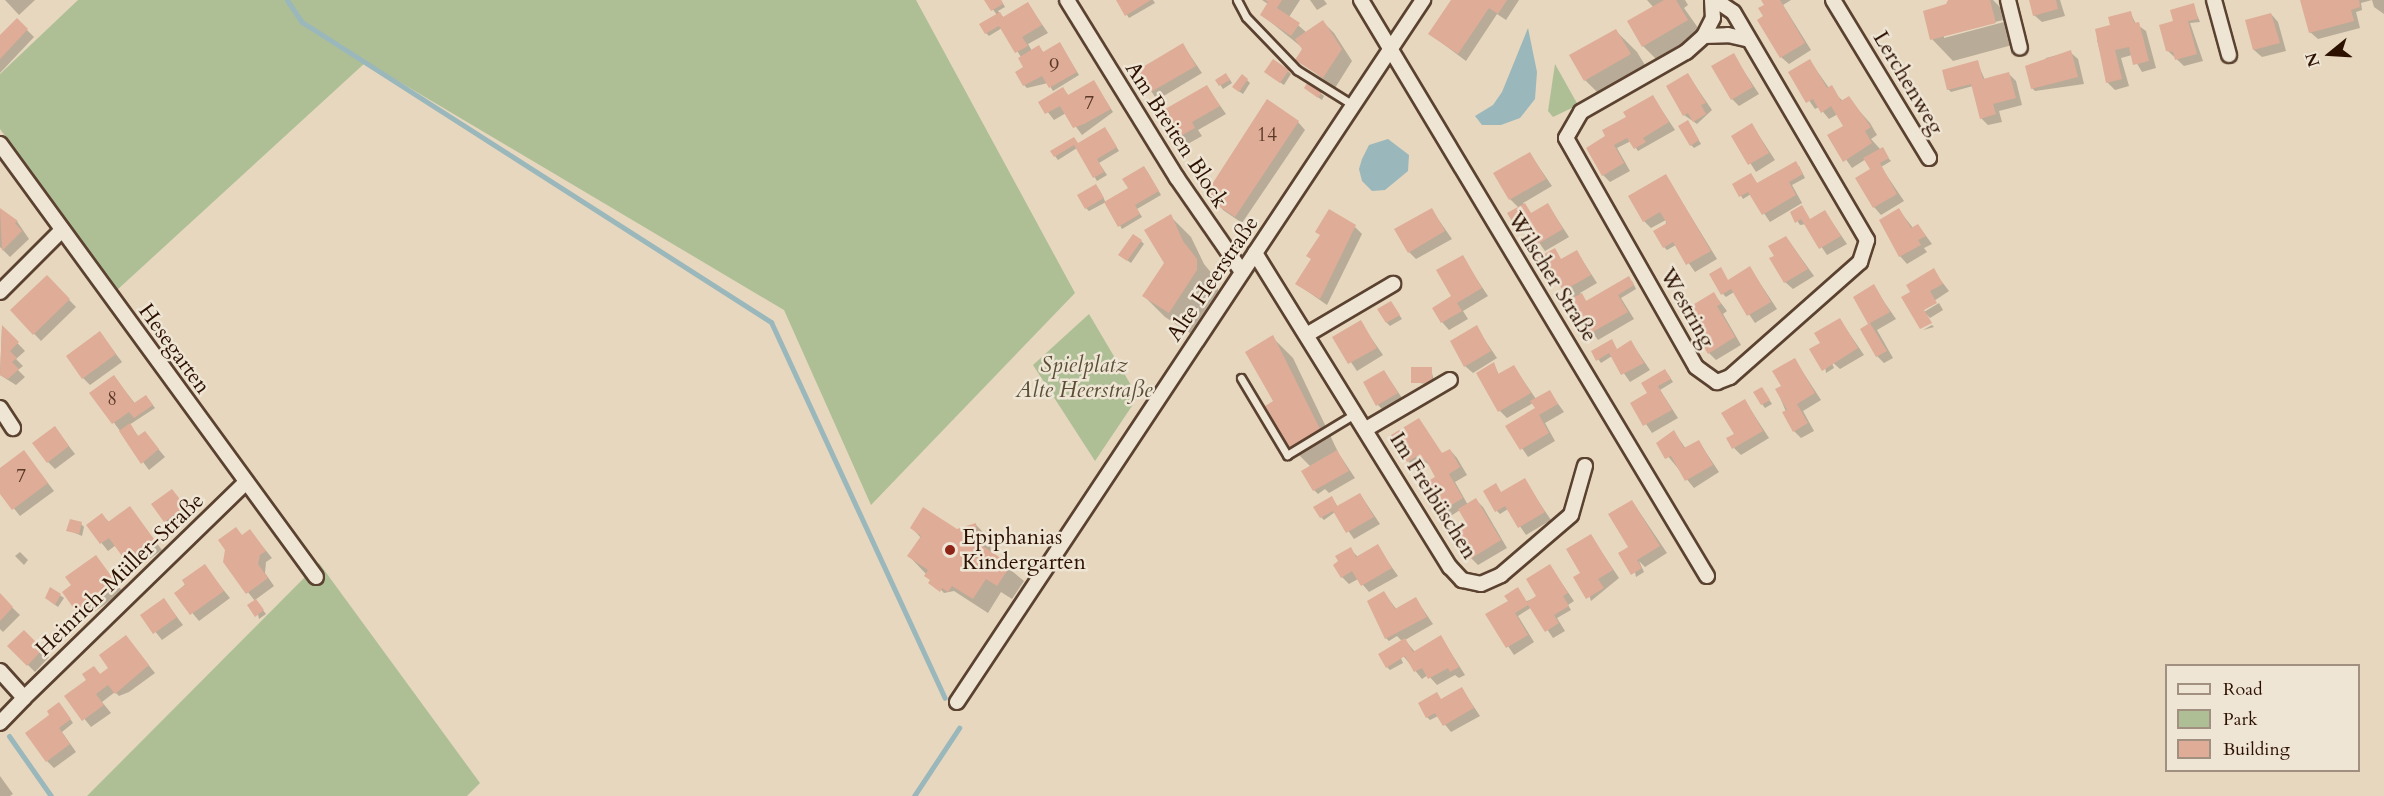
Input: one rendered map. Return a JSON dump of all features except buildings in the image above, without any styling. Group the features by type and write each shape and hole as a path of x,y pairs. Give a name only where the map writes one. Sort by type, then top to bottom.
{"street":[{"name":"Am Breiten Block","path":"1067,0 1176,178 1242,272"},
{"path":"1078,18 1081,0"},
{"name":"Wilscher Straße","path":"1361,0 1707,576"},
{"name":"Alte Heerstraße","path":"957,702 1424,0"},
{"name":"Westring","path":"1714,0 1733,12 1746,39 1867,240 1860,262 1730,377 1717,382 1696,367 1566,138 1581,112 1686,52 1704,36 1713,18 1714,0"},
{"path":"2008,0 2020,48"},
{"path":"2214,0 2229,55"},
{"name":"Lerchenweg","path":"1838,1 1929,158"},
{"path":"1704,36 1746,39"},
{"name":"Hesegarten","path":"0,144 316,577"},
{"path":"0,292 62,230"},
{"name":"Im Freibüschen","path":"1256,253 1450,567 1462,580 1481,584 1501,575 1571,515 1585,466"},
{"path":"1308,334 1393,284"},
{"name":"Im Freibüschen","path":"1366,429 1450,380"},
{"path":"0,408 14,428"},
{"name":"Heinrich-Müller-Straße","path":"0,723 246,482"},
{"path":"0,671 24,698"}],"lane":[{"path":"1237,0 1246,17 1296,70 1353,105"},
{"path":"1241,378 1287,455 1356,413"}],"green space":[{"path":"78,0 916,0 1075,293 871,505 784,310 366,62 117,290 0,129 0,74"},
{"path":"1555,64 1578,105 1553,117 1548,111"},
{"name":"Spielplatz Alte Heerstraße","path":"1089,314 1138,397 1095,461 1033,365"},
{"path":"319,563 480,783 467,796 87,796"}],"water":[{"path":"1528,28 1537,72 1535,99 1520,118 1501,125 1482,125 1475,116 1493,105 1502,92"},
{"path":"1388,139 1409,155 1408,171 1385,190 1372,191 1362,181 1359,169 1362,159 1369,145"}],"waterway":[{"path":"287,0 302,22 771,322 945,698"},
{"path":"914,796 959,728"},
{"path":"9,736 51,796"}],"place":[{"name":"Epiphanias Kindergarten","path":"950,550"}]}
